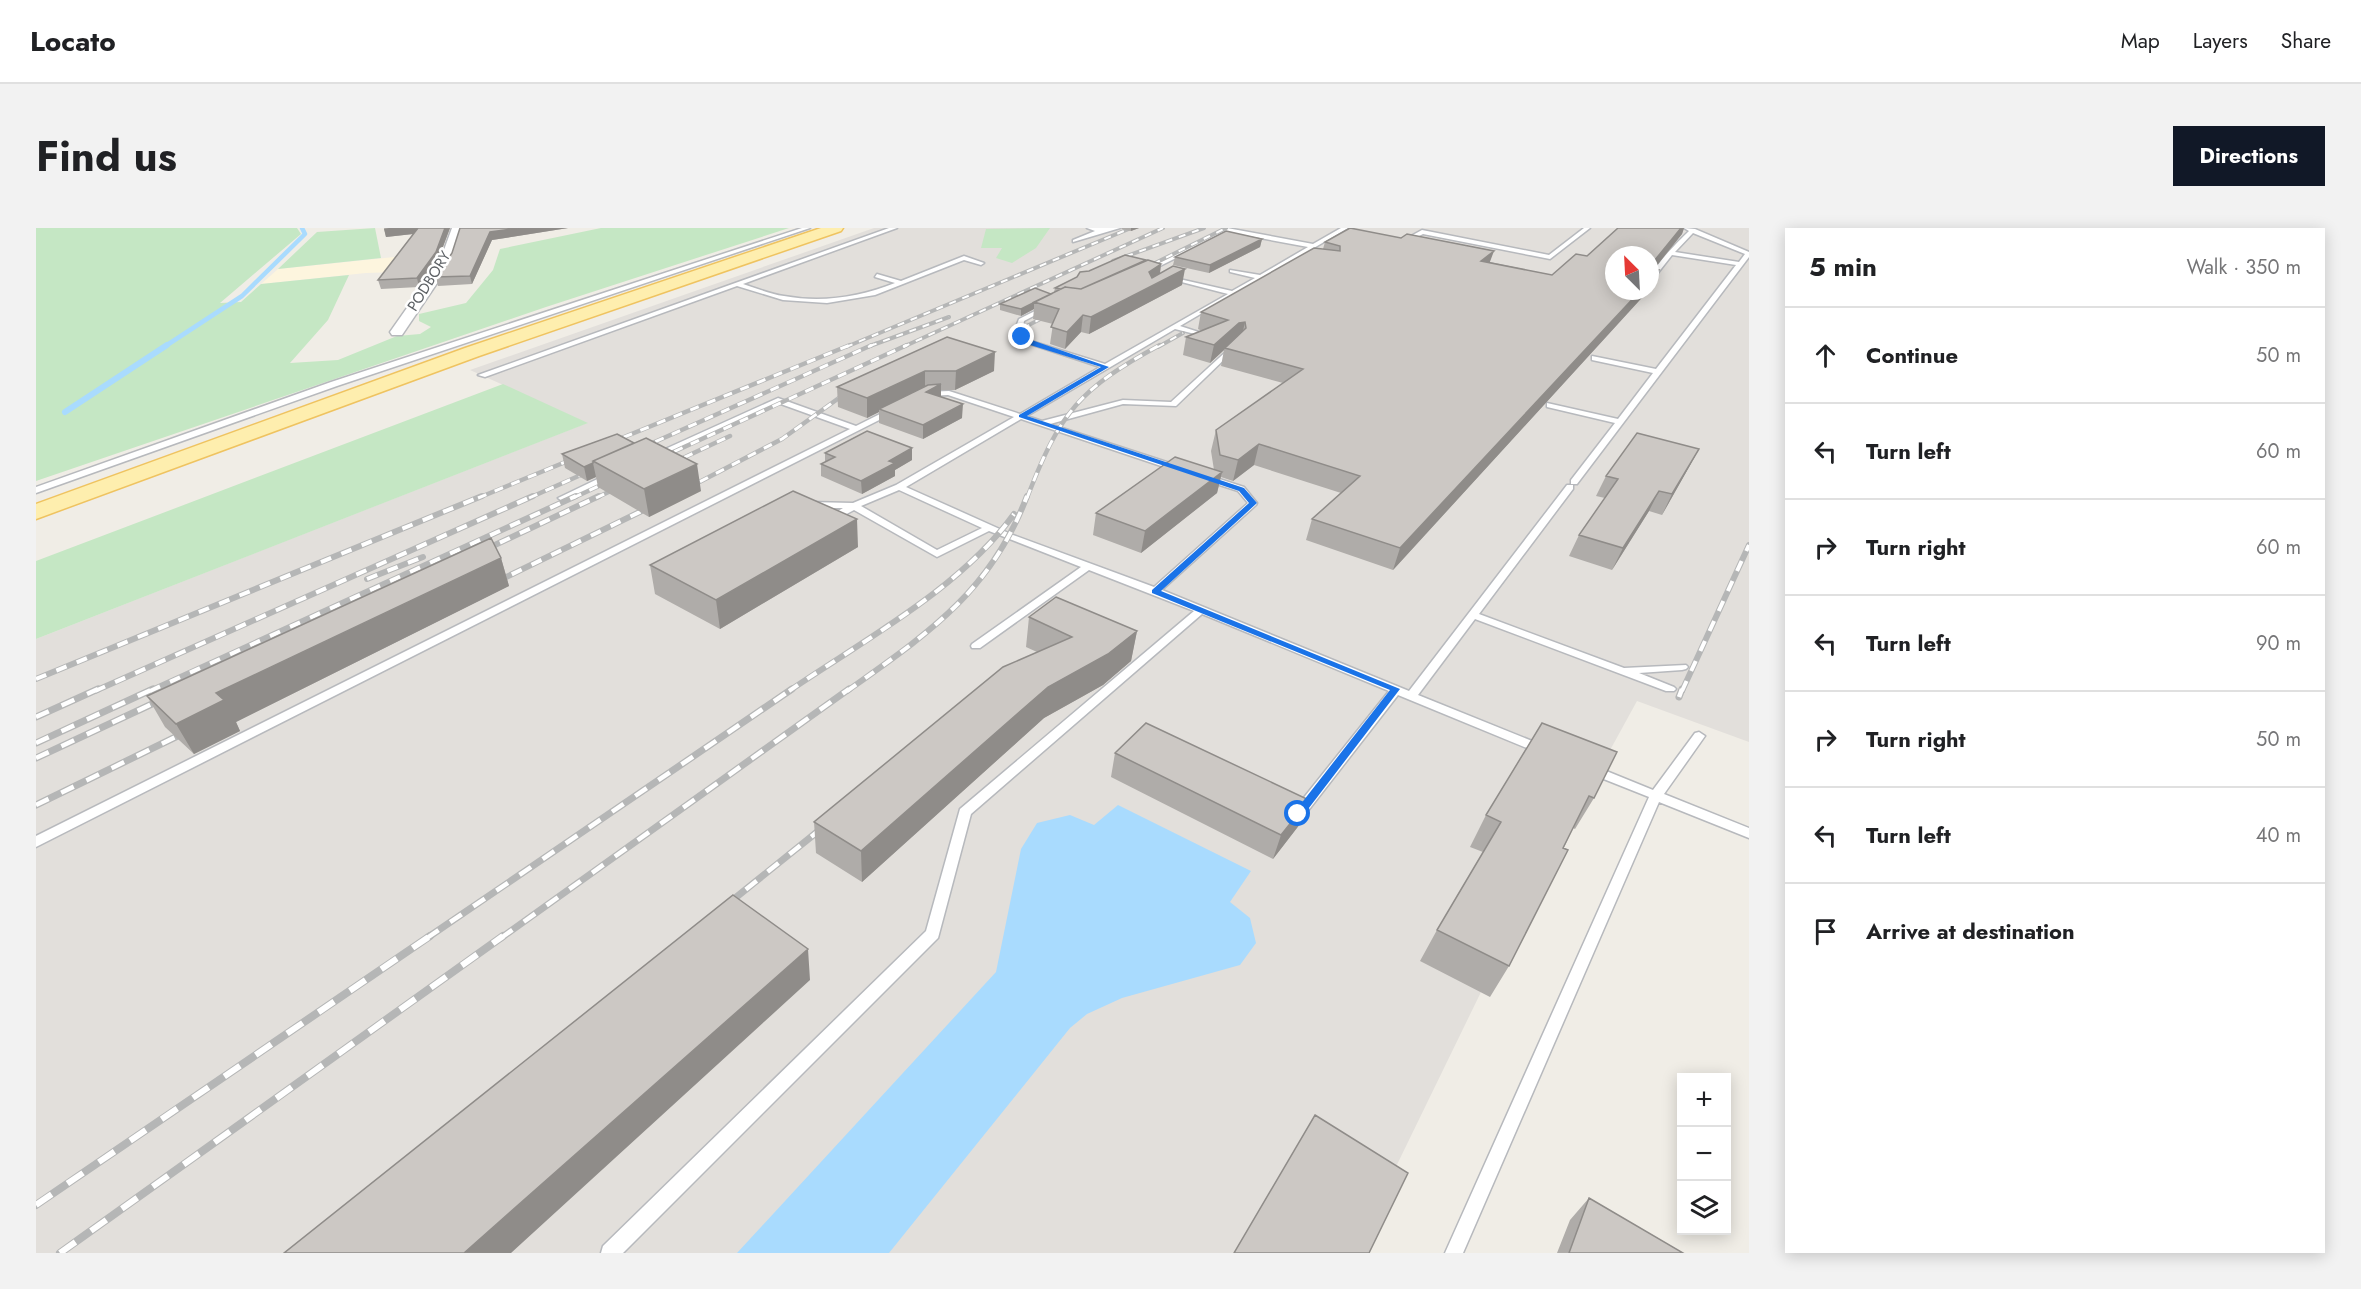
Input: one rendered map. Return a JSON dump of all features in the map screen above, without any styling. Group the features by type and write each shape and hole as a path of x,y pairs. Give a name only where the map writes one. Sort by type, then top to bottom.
{"main road":[{"path":"36,512 460,356 836,228"}],"street":[{"name":"PODBORY","path":"397,332 446,261 457,228"}],"lane":[{"path":"36,490 334,384 807,228"},
{"path":"482,375 894,228"},
{"path":"1090,228 1100,231"},
{"path":"1075,241 1100,231 1117,228"},
{"path":"1414,228 1550,256 1587,228"},
{"path":"1412,696 1748,254 1690,229 1659,269"},
{"path":"1134,276 1227,230 1313,246"},
{"path":"1394,248 1424,230"},
{"path":"1265,266 1288,261 1341,233"},
{"path":"1671,253 1740,264"},
{"path":"1297,255 1309,258"},
{"path":"737,284 783,298 827,301 873,294 964,258 981,263"},
{"path":"822,524 854,506 899,487 1261,277 1276,264"},
{"path":"1232,271 1261,277"},
{"path":"1144,272 1233,293"},
{"path":"877,276 902,283"},
{"path":"1160,284 1169,278"},
{"path":"1052,305 1021,320 1018,327 1022,337 1029,342 1106,367"},
{"path":"1175,327 1209,337"},
{"path":"1043,423 1123,402 1173,404 1239,343"},
{"path":"1595,358 1658,372"},
{"path":"916,399 926,394 949,393 1187,471"},
{"path":"648,459 777,400 856,429"},
{"path":"36,842 906,404"},
{"path":"1550,405 1620,422"},
{"path":"562,498 616,473"},
{"path":"1155,591 1253,503 1241,489 1198,475"},
{"path":"899,487 990,527 1155,591 1558,756"},
{"path":"803,504 854,506 937,554 990,527"},
{"path":"976,646 1088,566"},
{"path":"610,1253 933,934 965,812 1201,610"},
{"path":"1473,615 1670,689"},
{"path":"1621,671 1682,667"},
{"path":"1298,814 1396,689"},
{"path":"1454,1253 1656,795 1699,736"},
{"path":"1579,764 1749,833"}],"shaded area":[{"path":"874,228 1749,228 1749,742 1637,701 1603,763 1590,768 1354,1253 36,1253 36,639 587,423 470,370"},
{"path":"443,252 431,271 366,273 261,284 278,269"}],"green space":[{"path":"36,228 297,228 301,234 220,303 241,302 261,284 349,275 328,320 290,363 338,360 397,336 420,334 431,327 419,321 419,314 466,303 493,270 500,249 601,228 789,228 546,307 36,481"},
{"path":"375,228 381,258 278,269 317,232"},
{"path":"1050,228 1036,248 1012,263 996,258 1002,248 981,248 986,229"},
{"path":"503,384 588,423 36,639 36,561"}],"water":[{"path":"1118,805 1251,871 1230,902 1250,918 1256,943 1240,965 1122,998 1087,1014 1070,1028 889,1253 737,1253 996,972 1021,849 1037,823 1070,815 1094,825"}],"building":[{"path":"418,228 445,228 436,252 417,278 378,280"},
{"path":"460,228 518,228 490,232 470,276 436,277 452,253"},
{"path":"1350,228 1401,238 1407,234 1494,251 1481,261 1552,275 1576,254 1587,256 1618,228 1681,228 1659,255 1659,246 1605,246 1605,300 1632,300 1400,548 1312,519 1360,476 1259,444 1238,460 1220,455 1216,430 1303,369 1225,348 1246,328 1245,322 1239,323 1214,345 1186,337 1228,320 1201,312 1314,248 1340,251 1340,246 1325,242"},
{"path":"1226,231 1262,239 1210,265 1175,257"},
{"path":"1125,255 1146,260 1081,289 1055,288 1077,277 1080,272 1089,271"},
{"path":"1148,260 1161,264 1149,272 1152,278 1173,266 1185,269 1091,317 1083,315 1067,332 1051,327 1059,309 1034,302 1065,287 1081,289"},
{"path":"1035,288 1051,294 1021,309 1000,304"},
{"path":"947,337 995,352 956,371 925,371 867,398 837,387"},
{"path":"941,384 926,392 963,404 923,425 879,409 928,385"},
{"path":"867,431 912,448 889,461 895,463 861,481 821,464 835,457 825,453"},
{"path":"1637,433 1699,449 1672,494 1659,491 1623,548 1579,535 1618,479 1606,476"},
{"path":"617,434 634,443 584,467 562,454"},
{"path":"646,438 697,464 644,489 593,461"},
{"path":"1175,457 1222,472 1145,531 1096,513"},
{"path":"793,491 857,519 716,600 650,565"},
{"path":"491,538 501,558 216,693 224,700 176,724 147,696"},
{"path":"1056,597 1137,631 1108,654 1048,687 861,851 814,822 1003,667 1072,637 1029,617"},
{"path":"1146,723 1309,800 1281,835 1115,753"},
{"path":"1542,723 1617,752 1594,798 1589,796 1563,848 1568,850 1509,966 1437,930 1501,822 1486,815"},
{"path":"733,895 808,949 464,1253 284,1253"},
{"path":"1315,1115 1408,1173 1369,1253 1234,1253"},
{"path":"1589,1198 1683,1253 1569,1253"}],"waterway":[{"path":"164,347 242,296 305,234 302,228"},
{"path":"65,412 167,345"}],"railway":[{"path":"846,347 1131,228"},
{"path":"903,347 1163,228"},
{"path":"1113,261 1204,228"},
{"path":"1141,270 1226,228"},
{"path":"1023,328 1052,313"},
{"path":"871,345 949,317"},
{"path":"1158,347 1183,333"},
{"path":"871,345 877,343"},
{"path":"607,444 850,345"},
{"path":"639,449 872,345"},
{"path":"658,459 907,345"},
{"path":"1027,498 1050,444 1075,406 1110,375 1160,345"},
{"path":"684,490 782,439 850,390"},
{"path":"668,465 730,436"},
{"path":"478,498 580,456"},
{"path":"529,498 592,470"},
{"path":"573,498 612,480"},
{"path":"596,498 621,486"},
{"path":"36,679 482,496"},
{"path":"95,691 533,496"},
{"path":"150,691 576,496"},
{"path":"480,552 599,496"},
{"path":"847,691 930,630 954,608 995,559 1012,530 1027,496"},
{"path":"492,584 654,505"},
{"path":"791,690 910,611 939,589 967,566 1014,514"},
{"path":"1682,691 1749,545"},
{"path":"367,579 423,557"},
{"path":"36,717 98,689"},
{"path":"36,743 153,689"},
{"path":"501,938 849,689"},
{"path":"1679,697 1682,689"},
{"path":"427,938 791,690"},
{"path":"36,758 167,697"},
{"path":"36,805 190,730"},
{"path":"724,907 827,824"},
{"path":"36,1205 430,936"},
{"path":"60,1253 503,936"}],"route":[{"path":"1022,337 1029,342 1106,367 1022,416 1241,489 1253,503 1155,591 1396,689 1298,814"}]}
